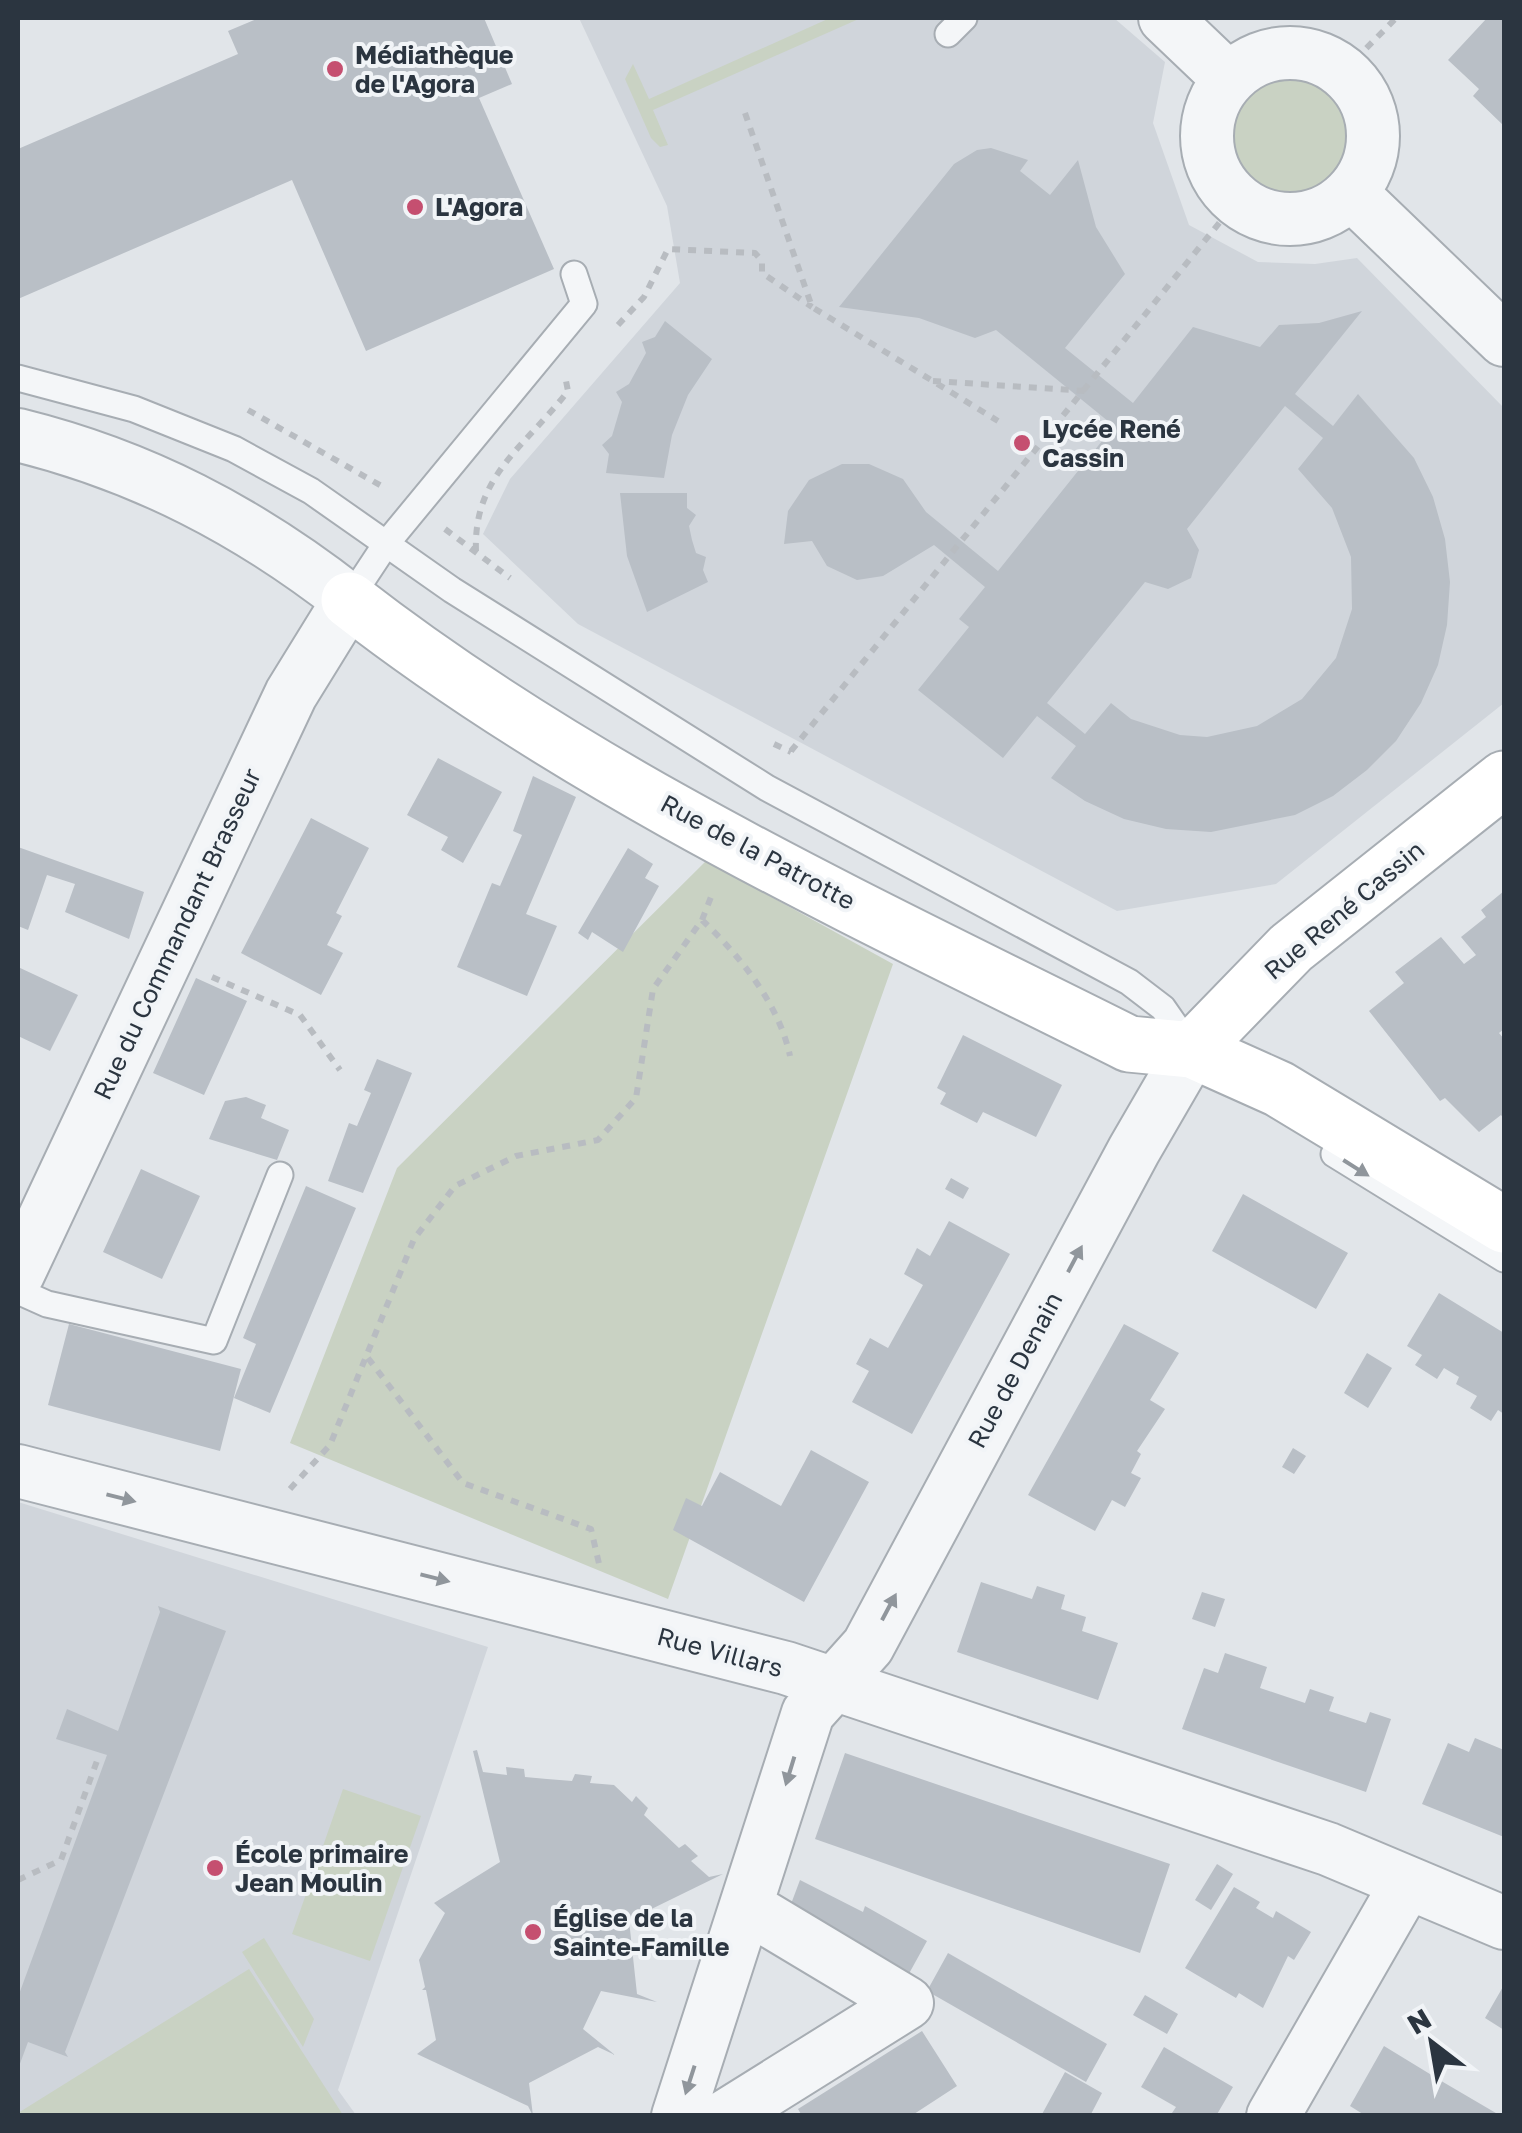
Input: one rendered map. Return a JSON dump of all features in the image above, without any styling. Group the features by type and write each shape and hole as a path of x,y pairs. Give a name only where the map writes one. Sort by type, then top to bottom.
{"street":[{"path":"1165,18 1228,78"},
{"path":"1280,52 1315,56 1344,71 1364,96 1374,126 1372,153 1351,193 1330,210 1298,219 1266,216 1237,200 1216,175 1206,144 1210,111 1228,78 1251,61 1280,52"},
{"path":"1351,193 1504,340"},
{"path":"18,435 143,476 239,522 279,545 349,600"},
{"name":"Rue de la Patrotte","path":"349,600 437,666 733,842 1129,1044 1192,1050 1279,1089 1504,1225"},
{"name":"Rue du Commandant Brasseur","path":"18,1274 302,673 349,600"},
{"name":"Rue René Cassin","path":"1192,1050 1291,948 1504,778"},
{"name":"Rue de Denain","path":"678,2116 808,1713 868,1646 1134,1150 1192,1050"},
{"name":"Rue Villars","path":"18,1471 786,1668 1328,1849 1504,1923"},
{"path":"1273,2116 1407,1884"},
{"path":"726,2116 906,2003 747,1907"}],"lane":[{"path":"349,600 386,544 584,304 574,274"},
{"path":"18,378 134,409 234,449 310,491 452,590 767,788 1129,982 1163,1008 1192,1050 1266,1112"},
{"path":"1313,1141 1504,1259"},
{"path":"18,1291 48,1304 214,1342 280,1175"}],"path":[{"path":"1344,71 1396,18"},
{"path":"745,113 812,307"},
{"path":"767,788 866,658 1087,391 1237,200"},
{"path":"607,336 644,298 668,249 755,253 762,261 762,273 998,421"},
{"path":"452,590 476,552 475,518 486,488 568,391 566,378 574,369"},
{"path":"933,381 1087,391"},
{"path":"271,1536 289,1489 330,1445 414,1239 455,1186 516,1156 598,1140 636,1098 653,989 702,920 733,842"},
{"path":"702,920 778,1015 790,1056"},
{"path":"166,956 300,1015 340,1070"},
{"path":"367,1357 463,1483 590,1529 614,1624"},
{"path":"18,1880 61,1860 98,1758"}],"shaded area":[{"name":"Lycée René Cassin","path":"579,18 1114,18 1165,62 1153,123 1189,225 1258,262 1315,264 1357,258 1504,408 1504,703 1276,884 1117,911 578,624 483,534 510,479 680,283 667,206"},
{"name":"École primaire Jean Moulin","path":"18,1502 488,1647 338,2090 356,2115 18,2115"}],"green space":[{"path":"830,18 861,18 653,110 668,145 660,147 651,138 625,79 633,64 649,99"},
{"path":"1290,75 1314,80 1335,93 1348,114 1353,138 1348,162 1335,183 1314,196 1290,201 1266,196 1245,183 1232,162 1227,138 1232,114 1245,93 1266,80"},
{"path":"706,861 893,964 668,1599 290,1443 397,1168"},
{"path":"343,1789 421,1816 370,1961 292,1934"},
{"path":"264,1938 314,2019 303,2047 242,1952"},
{"path":"249,1969 343,2115 18,2115 18,2113"}],"building":[{"name":"L'Agora","path":"259,18 484,18 512,84 479,98 554,269 366,351 292,180 18,299 18,149 238,54 228,31"},
{"path":"1487,18 1504,18 1504,126 1473,96 1479,89 1448,60"},
{"path":"991,148 1028,160 1020,171 1050,195 1078,160 1096,227 1125,274 1065,348 1133,403 1193,327 1260,347 1279,325 1319,323 1362,311 1295,394 1333,426 1358,394 1414,458 1433,497 1445,539 1450,582 1447,625 1438,665 1421,703 1396,741 1333,796 1295,815 1211,832 1166,829 1124,819 1085,801 1051,778 1076,746 1037,716 1003,758 918,690 969,627 959,619 985,587 934,545 883,576 857,580 827,566 812,541 784,544 788,511 809,480 842,464 869,464 903,479 926,512 998,571 1114,426 996,330 975,338 919,318 839,307 954,164 977,150","holes":["1285,406 1323,438 1298,469 1332,508 1351,557 1352,609 1336,658 1302,699 1257,726 1207,737 1180,735 1131,719 1111,703 1085,734 1047,703 1145,582 1168,589 1191,578 1199,550 1187,529"]},
{"path":"665,321 712,359 688,395 672,435 664,478 606,473 609,454 602,445 612,436 622,402 616,392 629,384 646,353 642,342 655,337"},
{"path":"620,493 687,493 687,508 696,515 689,526 692,540 696,553 706,557 703,570 708,582 647,612 627,556"},
{"path":"438,758 502,792 463,863 441,850 448,837 407,815"},
{"path":"533,776 576,797 526,914 557,926 527,996 457,967 492,883 500,886 522,835 513,831"},
{"path":"311,818 369,848 336,913 342,916 327,945 343,953 321,995 241,953"},
{"path":"18,847 144,892 129,939 65,912 75,884 47,875 28,930 18,926"},
{"path":"628,848 653,864 645,878 659,886 623,952 592,932 588,940 578,933"},
{"path":"1504,891 1504,1029 1499,1033 1504,1039 1504,1119 1501,1115 1479,1132 1445,1098 1440,1101 1369,1011 1404,983 1395,972 1441,937 1464,964 1476,955 1461,937 1486,917 1481,910"},
{"path":"18,967 78,995 50,1051 18,1036"},
{"path":"196,978 247,1001 204,1095 153,1073"},
{"path":"963,1035 1062,1085 1036,1137 983,1112 977,1123 940,1104 946,1093 937,1088"},
{"path":"377,1059 412,1073 363,1193 328,1181 349,1123 357,1126 371,1093 364,1090"},
{"path":"246,1097 266,1105 261,1118 289,1130 277,1160 209,1139 225,1101"},
{"path":"141,1169 200,1196 162,1279 103,1252"},
{"path":"951,1178 969,1188 963,1199 945,1189"},
{"path":"306,1186 356,1208 270,1413 234,1398 256,1344 243,1338"},
{"path":"1243,1194 1348,1253 1316,1309 1212,1251"},
{"path":"949,1221 1010,1254 912,1434 852,1402 869,1371 856,1364 870,1338 888,1348 923,1285 904,1274 917,1248 930,1256"},
{"path":"1439,1293 1504,1333 1504,1414 1498,1410 1491,1421 1470,1408 1477,1396 1456,1384 1459,1377 1444,1368 1437,1379 1415,1365 1422,1355 1407,1346"},
{"path":"69,1324 241,1369 220,1451 48,1405"},
{"path":"1124,1324 1179,1353 1150,1400 1165,1409 1137,1451 1141,1454 1131,1473 1141,1478 1125,1507 1112,1500 1095,1531 1028,1495"},
{"path":"1367,1353 1392,1368 1368,1408 1344,1393"},
{"path":"1293,1448 1306,1456 1294,1474 1282,1467"},
{"path":"811,1450 869,1482 804,1602 673,1530 686,1498 702,1506 720,1472 781,1506"},
{"path":"981,1582 1032,1599 1037,1586 1065,1595 1061,1609 1086,1617 1082,1631 1118,1643 1098,1700 957,1652"},
{"path":"1202,1592 1225,1599 1215,1627 1192,1619"},
{"path":"158,1606 226,1631 65,2052 68,2057 28,2042 18,2069 18,1997 107,1755 56,1739 67,1709 118,1731 160,1612"},
{"path":"1225,1653 1267,1667 1260,1688 1305,1703 1310,1689 1334,1697 1329,1711 1366,1723 1370,1712 1391,1719 1366,1792 1182,1729 1204,1668 1218,1673"},
{"path":"1475,1738 1504,1750 1504,1837 1422,1804 1448,1743 1469,1752"},
{"name":"Église de la Sainte-Famille","path":"477,1750 483,1772 507,1775 506,1767 524,1769 525,1777 572,1781 575,1774 592,1776 590,1783 614,1785 632,1802 636,1796 648,1808 644,1815 679,1848 685,1844 698,1856 691,1861 709,1877 723,1874 629,1920 637,1994 657,2002 601,1991 583,2029 615,2055 598,2047 529,2083 533,2116 528,2106 417,2054 436,2040 426,1990 422,1990 425,1987 419,1960 445,1913 434,1903 500,1862 473,1751"},
{"path":"845,1753 1170,1864 1140,1953 815,1839"},
{"path":"1217,1864 1233,1874 1211,1910 1195,1900"},
{"path":"800,1880 863,1912 865,1906 927,1941 906,1979 788,1912"},
{"path":"1234,1887 1260,1902 1256,1908 1273,1918 1276,1911 1311,1932 1294,1960 1288,1956 1263,2008 1239,1993 1236,1998 1185,1968"},
{"path":"948,1953 1107,2044 1086,2082 927,1991"},
{"path":"1504,1985 1504,2030 1485,2018"},
{"path":"1145,1995 1178,2014 1167,2034 1133,2015"},
{"path":"922,2031 957,2086 911,2116 802,2116 798,2109"},
{"path":"1384,2046 1501,2116 1366,2116 1350,2106"},
{"path":"1164,2047 1233,2087 1216,2116 1170,2116 1176,2107 1141,2087"},
{"path":"1065,2072 1102,2093 1090,2116 1041,2116"}],"place":[{"name":"Médiathèque de l'Agora","path":"335,69"},
{"name":"L'Agora","path":"415,207"},
{"name":"Lycée René Cassin","path":"1022,443"},
{"name":"École primaire Jean Moulin","path":"215,1868"},
{"name":"Église de la Sainte-Famille","path":"533,1932"}]}
